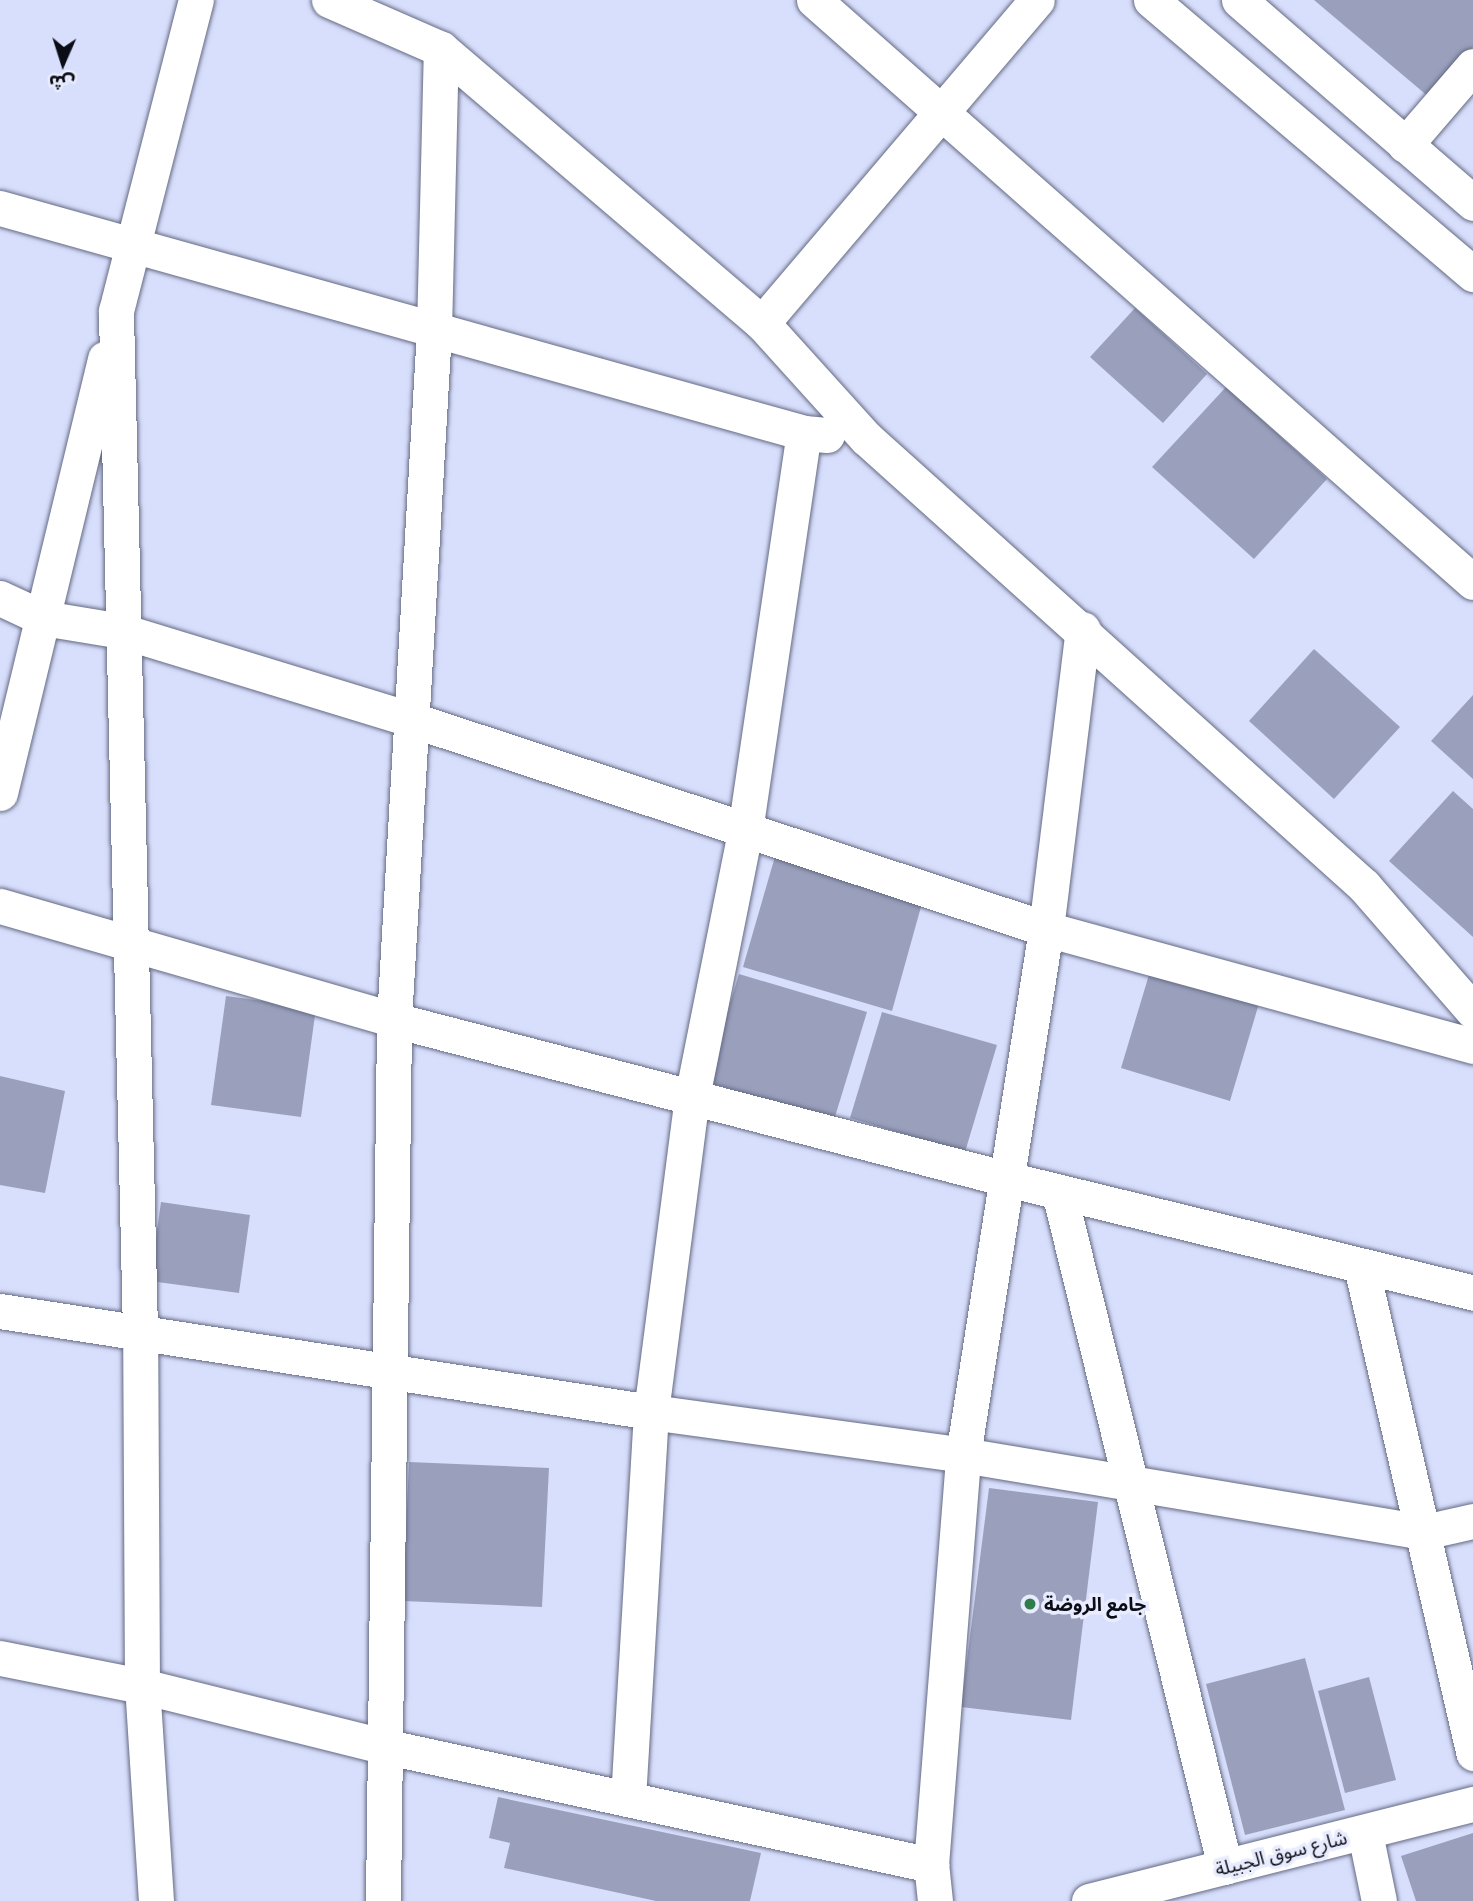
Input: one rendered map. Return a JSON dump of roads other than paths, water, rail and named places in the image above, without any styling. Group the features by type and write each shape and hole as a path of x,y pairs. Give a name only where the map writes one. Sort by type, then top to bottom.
{"street":[{"path":"0,793 116,311 196,0"},
{"path":"329,0 441,50 762,323 866,438 1083,629 1364,886 1473,1012"},
{"path":"814,0 1473,582"},
{"path":"762,323 1037,0"},
{"path":"1151,0 1473,274"},
{"path":"1239,0 1473,203"},
{"path":"383,1901 383,1746 392,1372 394,1020 434,331 441,50"},
{"path":"1405,145 1473,66"},
{"path":"0,208 132,248 804,433 866,438"},
{"path":"116,311 140,1332 142,1686 156,1901"},
{"path":"628,1799 652,1412 692,1097 745,831 804,433"},
{"path":"0,598 43,618 122,631 410,719 1045,929 1473,1046"},
{"path":"935,1901 931,1865 963,1455 1045,929 1083,629"},
{"path":"0,906 130,941 394,1020 1007,1179 1473,1293"},
{"path":"1059,1192 1225,1867"},
{"path":"1361,1266 1473,1753"},
{"path":"0,1311 652,1412 963,1455 1424,1532 1473,1521"},
{"path":"0,1658 142,1686 383,1746 931,1865"},
{"name":"شارع سوق الجبيلة","path":"1089,1901 1473,1804"},
{"path":"1365,1833 1379,1901"}],"place":[{"name":"جامع الروضة","path":"1030,1604"}]}
